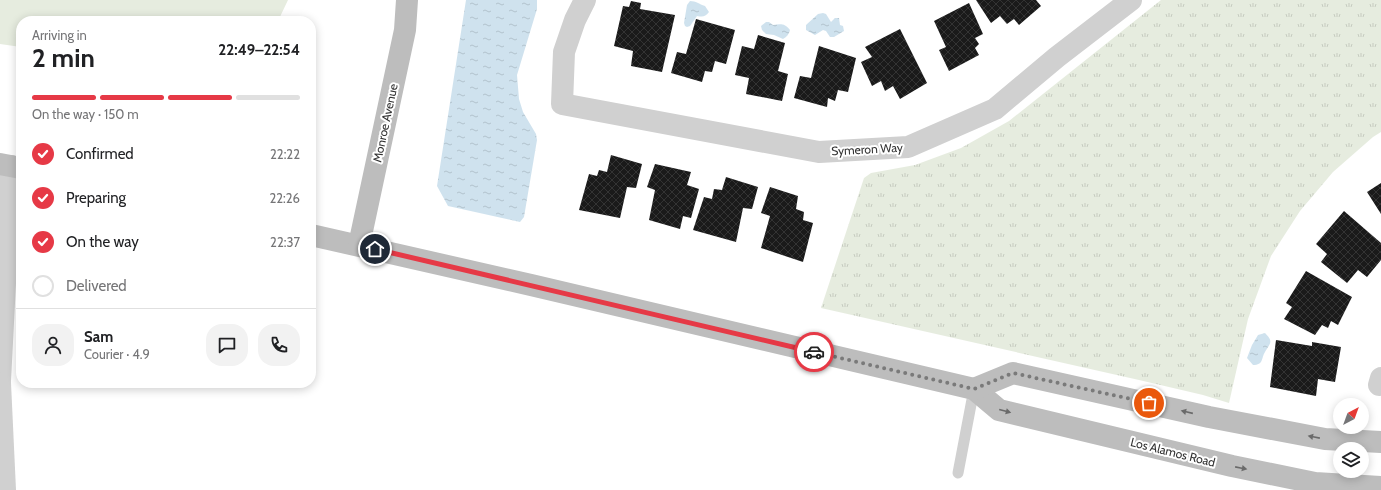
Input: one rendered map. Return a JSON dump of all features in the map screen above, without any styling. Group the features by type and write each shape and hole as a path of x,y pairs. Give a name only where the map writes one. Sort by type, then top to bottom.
{"main road":[{"name":"Monroe Avenue","path":"359,245 405,30 406,0"},
{"name":"Los Alamos Road","path":"316,236 974,389 999,410 1224,465 1315,483 1381,487"},
{"path":"974,389 1013,373 1224,420 1325,439 1381,442"}],"street":[{"name":"Symeron Way","path":"585,0 575,20 564,52 562,104 819,152 908,147 995,109 1057,57 1130,0"},
{"path":"5,490 0,382 11,166"}],"lane":[{"path":"958,473 974,389"}],"green space":[{"path":"0,0 288,0 280,16 16,16 16,46 0,44"},
{"path":"1161,0 1381,0 1381,132 1373,137 1333,172 1300,211 1271,256 1248,319 1229,403 1203,395 1139,380 821,308 864,178 871,173 915,165 961,148 1009,121"}],"water":[{"path":"466,0 537,0 537,9 517,75 519,99 523,112 536,134 537,140 524,217 520,222 448,206 437,186"},
{"path":"690,1 705,6 709,12 704,16 697,16 690,26 687,27 684,23 687,5"},
{"path":"818,14 826,14 831,22 835,18 839,18 840,25 843,26 844,31 834,37 830,37 826,31 823,30 815,35 806,30 806,25"},
{"path":"766,22 773,25 784,25 790,30 789,33 783,39 774,35 766,34 762,30 761,26"},
{"path":"1265,333 1270,338 1270,344 1262,361 1257,365 1253,365 1247,358 1258,335"}],"building":[{"path":"976,0 1036,0 1041,6 1019,25 1014,19 1007,24 1000,16 991,23"},
{"path":"631,1 641,3 640,9 675,15 662,72 631,66 633,51 614,46 623,6 629,7"},
{"path":"969,3 983,34 975,38 979,44 975,48 979,55 949,71 939,50 946,47 934,21"},
{"path":"696,19 735,30 726,64 715,61 712,72 705,71 702,82 671,73 677,52 686,54"},
{"path":"900,29 927,83 900,99 893,86 885,91 881,81 872,86 861,62 872,57 865,47"},
{"path":"758,35 785,43 778,71 788,74 782,101 746,94 749,78 735,75 742,46 754,49"},
{"path":"819,46 856,58 848,92 838,90 835,101 828,98 827,107 794,98 800,76 811,78"},
{"path":"611,155 642,164 636,188 627,187 620,218 579,210 589,174 597,176 599,170 607,172"},
{"path":"655,164 691,172 687,185 699,189 691,218 683,216 680,229 649,220 655,190 647,187"},
{"path":"726,177 758,187 752,209 743,208 736,242 693,230 704,197 712,199 714,189 722,190"},
{"path":"1381,183 1381,214 1367,192"},
{"path":"770,187 798,196 796,209 804,212 803,220 813,223 803,262 761,248 770,216 761,213"},
{"path":"1344,211 1381,243 1381,260 1367,277 1358,270 1347,283 1321,262 1327,254 1316,244"},
{"path":"1306,271 1352,297 1338,325 1331,321 1328,328 1322,325 1315,335 1284,319 1292,307 1286,303"},
{"path":"1276,340 1312,346 1312,342 1341,347 1335,382 1318,379 1316,396 1270,387"}],"way so far":[{"path":"814,352 974,389 1013,373 1149,403"}],"route":[{"path":"375,249 814,352"}]}
